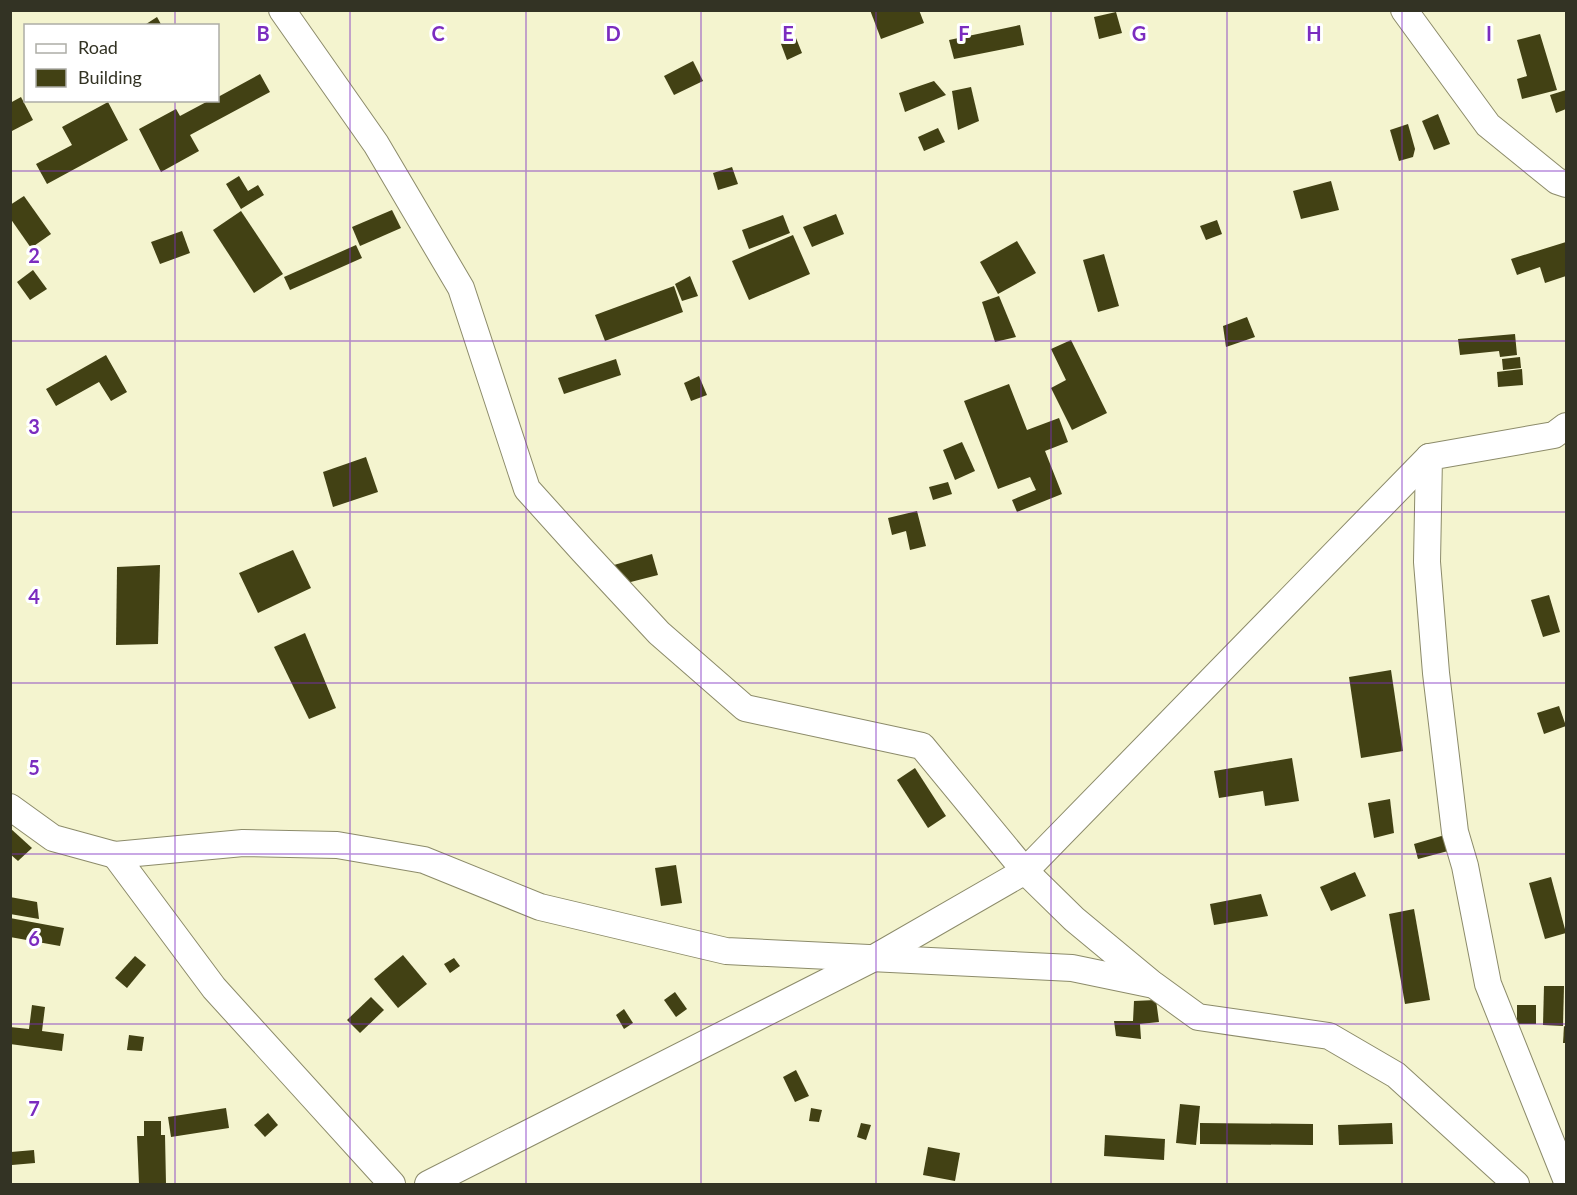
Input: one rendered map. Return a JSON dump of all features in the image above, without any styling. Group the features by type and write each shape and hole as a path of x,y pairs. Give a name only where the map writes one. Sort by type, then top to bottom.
{"street":[{"path":"282,10 376,144 461,288 527,489 659,633 745,708 922,746 1025,871 1074,918 1154,985 1198,1017 1329,1036 1396,1075 1516,1185"},
{"path":"1404,10 1488,125 1557,181 1566,184"},
{"path":"428,1185 874,958 1025,871 1429,457 1554,435 1566,426"},
{"path":"1429,457 1427,562 1436,673 1455,832 1465,866 1488,984 1566,1179"},
{"path":"10,807 53,838 115,855 243,843 337,845 424,860 540,907 726,951 1072,968 1154,985"},
{"path":"115,855 214,988 392,1185"}],"building":[{"path":"870,10 919,10 924,23 881,39"},
{"path":"1116,12 1122,33 1099,39 1094,17"},
{"path":"157,17 161,24 146,24"},
{"path":"1020,25 1024,45 954,59 949,40"},
{"path":"1540,34 1557,90 1522,99 1517,79 1527,76 1517,40"},
{"path":"796,38 802,53 787,60 781,44"},
{"path":"693,61 703,81 674,95 664,76"},
{"path":"260,74 270,92 190,135 199,151 161,172 139,129 176,109 180,116 206,102 219,102 219,96"},
{"path":"934,81 946,95 905,112 899,93"},
{"path":"971,87 979,121 958,130 952,91"},
{"path":"1566,90 1566,109 1556,113 1550,95"},
{"path":"21,97 33,120 10,132 10,103"},
{"path":"108,102 128,140 47,184 36,164 72,145 62,127"},
{"path":"1438,114 1450,144 1434,150 1422,121"},
{"path":"1408,124 1415,149 1413,157 1399,161 1390,130"},
{"path":"938,128 945,142 924,151 918,137"},
{"path":"732,167 738,184 718,190 713,173"},
{"path":"239,176 248,191 258,185 264,195 241,209 226,184"},
{"path":"1331,181 1339,210 1301,219 1293,191"},
{"path":"24,196 51,234 31,248 10,218 10,205"},
{"path":"392,210 401,228 360,246 352,227"},
{"path":"241,211 283,274 254,293 213,230"},
{"path":"836,214 844,234 812,247 803,227"},
{"path":"783,215 790,233 749,249 742,230"},
{"path":"1217,220 1222,234 1206,240 1200,226"},
{"path":"182,231 190,253 160,264 151,242"},
{"path":"793,235 810,274 749,300 732,261"},
{"path":"1017,241 1036,273 998,294 980,262"},
{"path":"1566,242 1566,276 1545,283 1540,267 1517,275 1511,259"},
{"path":"356,245 362,258 290,290 284,277"},
{"path":"1104,254 1119,306 1098,312 1083,260"},
{"path":"33,270 47,289 30,300 17,282"},
{"path":"690,276 698,296 682,301 675,284"},
{"path":"674,286 683,312 605,341 595,315"},
{"path":"999,296 1016,337 995,342 982,302"},
{"path":"1247,317 1255,337 1226,347 1223,326"},
{"path":"1515,334 1517,355 1500,357 1499,351 1460,355 1458,339"},
{"path":"1071,340 1107,413 1072,430 1051,388 1066,380 1051,349"},
{"path":"106,355 127,392 111,401 99,382 56,406 46,389"},
{"path":"1520,357 1521,368 1503,370 1502,359"},
{"path":"616,359 621,375 564,394 558,378"},
{"path":"1522,369 1523,385 1498,387 1497,372"},
{"path":"699,376 707,395 691,401 684,383"},
{"path":"1009,384 1027,430 1059,418 1068,442 1045,451 1062,494 1017,512 1012,500 1036,490 1030,477 998,489 964,401"},
{"path":"962,442 975,471 955,480 943,450"},
{"path":"366,457 378,492 333,507 323,472"},
{"path":"948,482 952,494 933,500 929,487"},
{"path":"917,511 926,546 910,550 906,531 892,535 888,518"},
{"path":"293,550 311,588 258,613 239,573"},
{"path":"652,554 658,575 619,585 614,565"},
{"path":"160,565 158,644 116,645 117,567"},
{"path":"1549,595 1560,632 1543,637 1531,600"},
{"path":"305,633 336,708 309,719 274,647"},
{"path":"1391,670 1403,751 1361,758 1349,677"},
{"path":"1559,706 1566,726 1544,734 1537,713"},
{"path":"1292,758 1299,801 1265,806 1263,791 1219,798 1214,771"},
{"path":"915,768 946,816 928,828 897,780"},
{"path":"1390,799 1394,833 1374,838 1368,803"},
{"path":"10,828 32,848 18,861 10,854"},
{"path":"1455,832 1448,851 1418,859 1414,844"},
{"path":"676,865 682,903 661,906 655,868"},
{"path":"1355,872 1366,896 1331,911 1320,887"},
{"path":"1551,877 1566,933 1545,939 1529,883"},
{"path":"1261,894 1268,916 1214,925 1210,904"},
{"path":"10,897 37,902 39,919 10,914"},
{"path":"1414,909 1430,1000 1405,1004 1389,914"},
{"path":"10,918 64,928 60,946 10,937"},
{"path":"403,955 427,984 398,1008 374,979"},
{"path":"135,956 146,965 127,988 115,978"},
{"path":"454,958 460,966 450,973 444,964"},
{"path":"1544,986 1564,986 1563,1026 1543,1025"},
{"path":"675,992 687,1009 676,1017 664,1000"},
{"path":"371,997 384,1010 360,1033 347,1020"},
{"path":"1156,1000 1159,1022 1140,1024 1141,1039 1116,1036 1114,1021 1133,1021 1134,1001"},
{"path":"32,1005 45,1007 42,1031 64,1034 62,1051 10,1044 10,1027 29,1029"},
{"path":"1517,1005 1536,1005 1536,1024 1517,1024"},
{"path":"624,1009 633,1023 624,1029 616,1015"},
{"path":"1564,1026 1566,1027 1566,1043 1563,1043"},
{"path":"129,1035 144,1037 142,1051 127,1050"},
{"path":"796,1070 809,1096 795,1102 783,1077"},
{"path":"1180,1104 1200,1106 1196,1145 1176,1143"},
{"path":"226,1108 229,1128 171,1137 168,1117"},
{"path":"811,1108 822,1110 819,1122 809,1121"},
{"path":"268,1113 278,1125 265,1137 254,1125"},
{"path":"144,1121 161,1121 161,1135 165,1135 166,1184 139,1184 137,1136 144,1136"},
{"path":"861,1123 871,1125 866,1140 857,1137"},
{"path":"1200,1123 1313,1124 1313,1145 1200,1144"},
{"path":"1392,1123 1393,1144 1339,1145 1338,1125"},
{"path":"1105,1135 1165,1139 1164,1160 1104,1156"},
{"path":"928,1147 960,1153 955,1181 923,1175"},
{"path":"34,1150 35,1163 12,1165 11,1152"}]}
